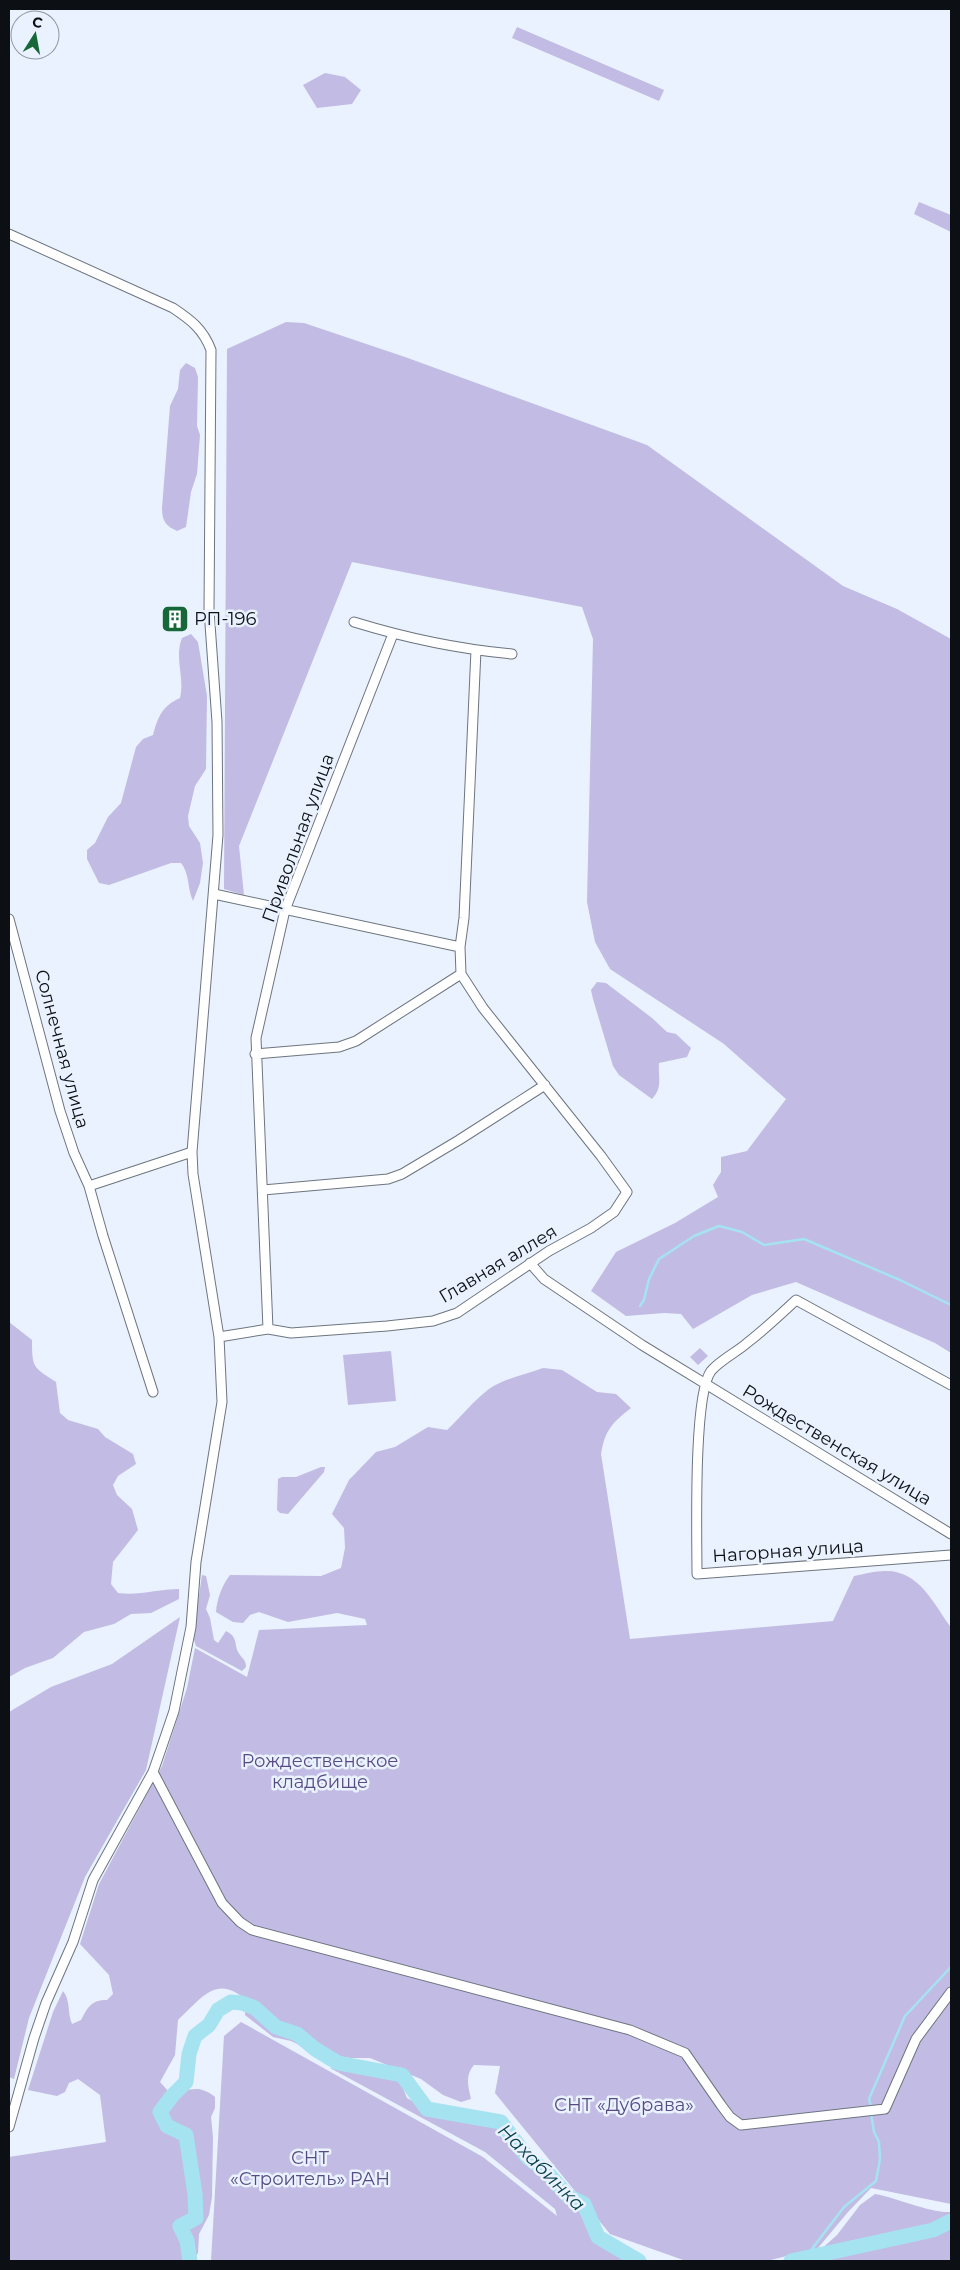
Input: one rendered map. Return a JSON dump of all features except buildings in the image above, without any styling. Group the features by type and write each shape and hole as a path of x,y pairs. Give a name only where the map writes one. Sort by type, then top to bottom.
{"street":[{"path":"9,234 173,308 195,324 205,336 211,350 209,610 217,722 218,786 214,894 192,1152 193,1174 220,1337 222,1402 196,1562 191,1627 174,1711 153,1772 93,1880 73,1942 40,2021 9,2127"},
{"path":"354,622 393,634 476,650 512,654"},
{"name":"Привольная улица","path":"268,1329 263,1190 255,1054 256,1038 285,910 393,634"},
{"path":"263,1190 388,1179 402,1174 460,1140 545,1085 483,1008 461,974 460,947 464,918 476,650"},
{"path":"214,894 460,947"},
{"name":"Солнечная улица","path":"9,919 52,1082 74,1153 89,1186 153,1392"},
{"path":"255,1054 339,1047 356,1041 461,974"},
{"name":"Главная аллея","path":"220,1337 268,1329 291,1333 433,1321 457,1313 530,1263 591,1228 614,1212 627,1192 602,1156 545,1085"},
{"path":"89,1186 192,1152"},
{"name":"Рождественская улица","path":"530,1263 544,1279 705,1384 951,1534"},
{"path":"705,1384 712,1370 749,1342 796,1300 951,1385"},
{"name":"Нагорная улица","path":"705,1384 701,1404 697,1574 951,1555"},
{"path":"153,1772 222,1902 240,1922 252,1930 621,2027 662,2041 685,2053 730,2117 741,2125 885,2109 916,2039 951,1992"}],"green space":[{"path":"517,27 664,90 659,101 512,38"},
{"path":"325,73 345,77 361,90 352,104 317,108 303,85"},
{"path":"919,202 951,215 951,232 914,214"},
{"path":"286,322 304,323 405,357 647,445 843,586 897,609 951,639 951,1353 935,1343 796,1282 752,1295 693,1329 681,1314 664,1313 626,1316 591,1291 616,1252 675,1223 718,1197 713,1185 721,1172 721,1157 747,1151 786,1099 724,1044 610,969 595,942 587,902 593,639 582,607 352,562 239,846 244,895 224,889 227,349"},
{"path":"186,363 195,368 198,377 197,426 200,435 197,474 191,492 186,527 177,531 165,523 162,508 170,406 178,389 180,370"},
{"path":"191,634 198,642 207,696 206,769 195,786 188,816 189,826 200,843 203,863 200,883 193,901 186,872 181,863 171,863 109,885 99,883 87,859 87,850 95,843 108,817 121,803 136,747 143,739 153,735 165,708 180,698 180,645 182,638"},
{"path":"597,982 606,983 652,1018 667,1032 676,1034 691,1048 687,1057 659,1063 659,1086 652,1099 619,1075 613,1066 591,990"},
{"path":"9,1322 32,1340 35,1366 56,1382 60,1413 68,1420 98,1429 105,1437 133,1454 136,1464 118,1476 113,1485 117,1495 132,1509 138,1530 113,1562 111,1584 118,1593 126,1594 179,1589 179,1599 151,1613 131,1614 114,1624 84,1632 53,1658 25,1668 9,1677"},
{"path":"700,1348 708,1356 698,1365 690,1357"},
{"path":"391,1351 396,1401 348,1405 343,1355"},
{"path":"543,1368 562,1370 597,1392 616,1394 631,1408 610,1428 601,1454 630,1639 833,1621 854,1576 881,1571 897,1572 916,1582 931,1598 950,1626 951,2204 871,2188 818,2248 767,2261 686,2261 610,2234 495,2093 500,2066 474,2065 468,2077 471,2099 461,2102 443,2095 421,2079 370,2058 351,2058 316,2053 291,2041 273,2037 245,2015 245,2006 254,2007 242,1996 231,1990 222,1989 213,1990 205,1995 178,2020 175,2055 160,2082 169,2092 197,2089 203,2090 215,2097 215,2108 211,2117 213,2137 212,2197 209,2215 199,2234 198,2253 192,2261 9,2261 9,2157 106,2142 100,2095 78,2079 69,2083 65,2092 57,2096 28,2090 53,2012 63,1991 67,1999 72,2024 81,2020 88,2008 94,2003 107,2000 113,1994 109,1975 80,1944 99,1884 162,1766 187,1688 195,1648 247,1677 259,1630 367,1625 365,1619 337,1613 288,1622 259,1612 250,1615 243,1623 233,1622 216,1612 219,1597 225,1583 230,1575 321,1576 341,1568 345,1548 344,1528 332,1514 349,1480 376,1452 395,1447 428,1427 447,1430 495,1385"},
{"path":"325,1467 324,1472 288,1514 280,1513 277,1510 278,1479 282,1477 296,1477"},
{"path":"202,1575 206,1576 210,1595 206,1609 210,1618 214,1640 218,1643 226,1631 232,1636 238,1652 245,1662 246,1667 242,1671 196,1646 193,1637"},
{"path":"180,1617 146,1770 85,1877 29,2018 14,2079 9,2077 9,1712 51,1687 112,1664"},
{"name":"СНТ «Строитель» РАН","path":"241,2022 483,2157 557,2216 555,2209 485,2152 330,2068 358,2070 384,2076 401,2083 407,2098 431,2111 476,2118 496,2126 499,2135 535,2168 564,2202 581,2212 588,2220 596,2238 602,2245 622,2253 633,2261 211,2261 224,2036"},
{"path":"875,2194 923,2208 951,2212 951,2261 808,2261 837,2235 860,2205"}],"waterway":[{"path":"640,1306 644,1300 649,1279 659,1259 694,1236 719,1226 742,1232 764,1245 804,1239 900,1280 951,1305"},
{"path":"871,2107 869,2099 905,2016 951,1967"},
{"name":"Нахабинка","path":"190,2261 187,2241 180,2226 196,2218 195,2194 186,2135 167,2126 160,2112 186,2082 189,2054 195,2036 209,2025 218,2010 231,2002 242,2003 255,2008 276,2027 297,2034 315,2049 338,2063 402,2075 427,2109 501,2122 528,2158 546,2171 568,2196 584,2204 598,2237 639,2261"},
{"path":"805,2258 844,2207 876,2181 880,2159 879,2142 874,2132 871,2113"},
{"name":"Нахабинка","path":"791,2261 933,2230 951,2221"}],"place":[{"name":"РП-196","path":"175,619"}],"park label":[{"name":"Рождественское кладбище","path":"320,1771"},
{"name":"СНТ «Дубрава»","path":"624,2105"}]}
